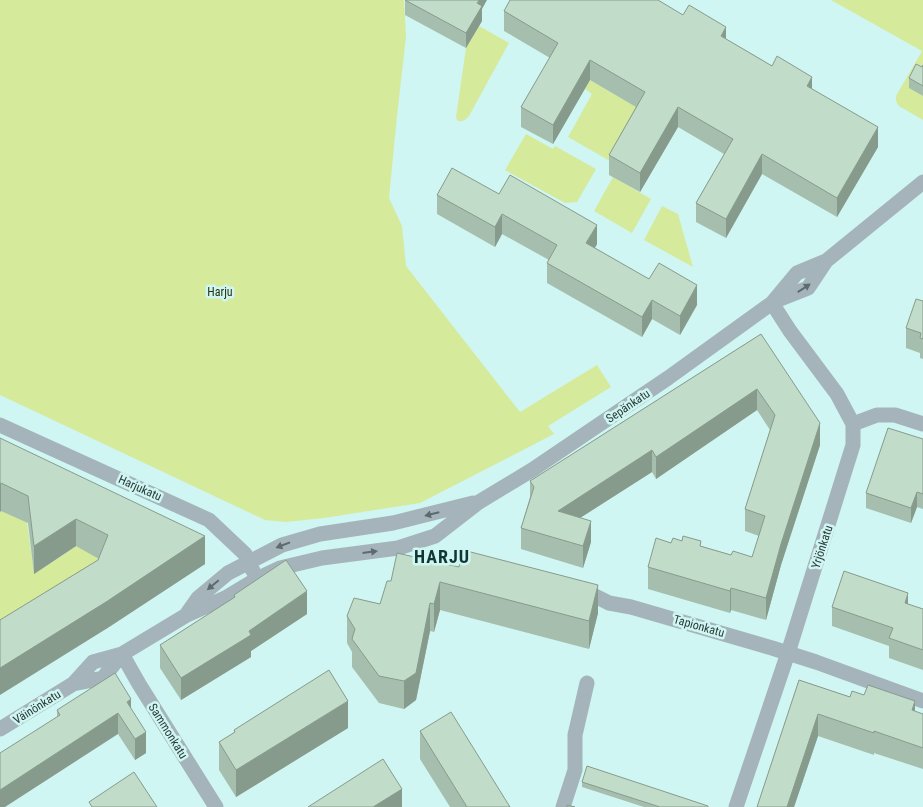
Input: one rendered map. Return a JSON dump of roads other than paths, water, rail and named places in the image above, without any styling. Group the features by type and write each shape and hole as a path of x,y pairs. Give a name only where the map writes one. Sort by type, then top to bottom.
{"street":[{"name":"Sepänkatu","path":"257,579 280,568 322,558 398,548 435,536 479,502 532,470 633,402 772,303 808,288 826,261 923,182"},
{"path":"772,303 790,332 837,394 853,424 877,415 895,415 923,424"},
{"name":"Harjukatu","path":"0,424 209,520 245,554 257,579"},
{"name":"Yrjönkatu","path":"736,807 788,653 853,445 853,424"},
{"name":"Sepänkatu","path":"249,562 282,544 320,534 392,523 479,502"},
{"name":"Väinönkatu","path":"185,616 198,598 228,573 249,562"},
{"name":"Väinönkatu","path":"0,729 73,684 103,678 122,654 185,616 227,597 257,579"},
{"name":"Tapionkatu","path":"565,587 591,594 609,603 631,607 788,653 923,701"},
{"name":"Sammonkatu","path":"122,654 216,807"},
{"path":"563,807 574,770 575,735 587,683"}],"district":[{"name":"HARJU","path":"442,557"}],"park label":[{"name":"Harju","path":"220,292"}]}
